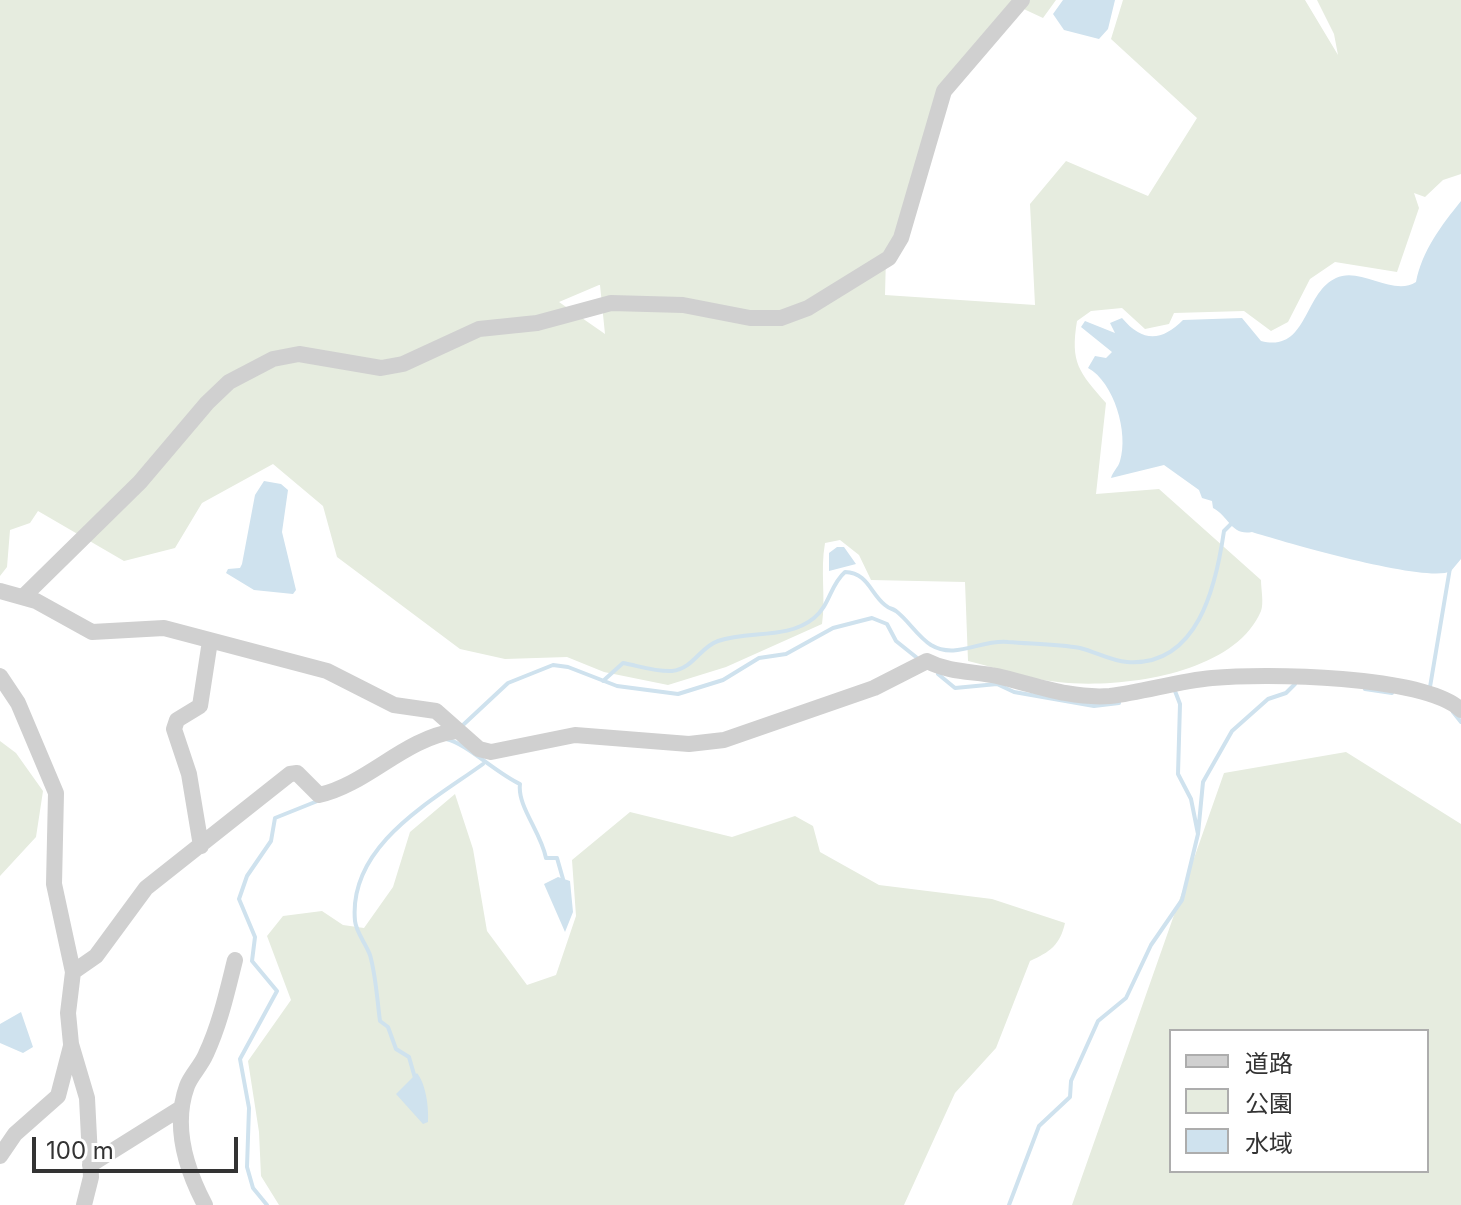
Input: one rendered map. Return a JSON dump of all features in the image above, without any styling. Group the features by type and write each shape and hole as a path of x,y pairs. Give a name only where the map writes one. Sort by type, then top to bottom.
{"street":[{"path":"24,596 140,482 207,403 229,382 273,359 299,354 381,368 403,364 479,329 537,323 611,303 683,305 750,318 781,318 808,308 845,286 889,258 901,238 944,91 1022,0"},
{"path":"0,591 24,596 92,632 164,628 250,648 327,671 394,705 436,711 479,749 491,752 575,735 689,744 724,740 874,688 927,661 942,669 996,676 1081,696 1111,696 1213,678 1305,676 1433,694 1461,710"},
{"path":"201,846 189,774 174,729 177,720 200,706 210,641"},
{"path":"0,676 18,703 56,793 54,884 73,972 68,1013 71,1044 87,1098 90,1165 84,1205"},
{"path":"73,972 96,956 146,888 290,774 297,773 319,795 338,791 420,742 456,731"},
{"path":"205,1205 187,1166 181,1108 188,1084 205,1058 221,1017 235,960"},
{"path":"0,1156 15,1134 58,1096 63,1086 71,1044"},
{"path":"90,1165 181,1108"}],"green space":[{"path":"0,0 1056,0 1043,18 1013,4 943,88 897,235 886,256 885,295 1035,305 1030,204 1066,161 1148,196 1197,118 1111,39 1123,0 1305,0 1338,55 1334,34 1317,0 1461,0 1461,174 1443,180 1425,197 1414,193 1419,208 1397,272 1335,262 1310,279 1288,322 1271,331 1244,311 1174,313 1169,324 1145,329 1122,308 1091,311 1077,321 1075,347 1079,366 1106,403 1096,494 1159,489 1261,580 1261,611 1247,633 1226,650 1201,663 1142,679 1083,684 1035,678 968,661 965,582 871,580 859,555 840,540 825,543 822,624 726,667 668,685 604,672 567,657 505,659 460,649 337,557 323,506 273,464 202,503 175,548 124,561 38,511 30,523 10,530 7,567 0,576","holes":["600,285 605,334 559,302"]},
{"path":"0,741 16,753 43,791 36,837 0,876"},
{"path":"1346,752 1461,824 1461,1205 1072,1205 1224,773"},
{"path":"455,794 473,849 487,931 527,985 556,975 576,916 572,860 630,812 732,837 795,816 813,826 820,852 879,885 992,899 1065,923 1053,947 1030,961 996,1048 955,1093 904,1205 279,1205 261,1176 259,1132 248,1061 291,1000 267,936 283,916 322,911 343,925 364,928 393,887 410,832"}],"water":[{"path":"1063,0 1115,0 1108,29 1099,39 1064,30 1053,14"},
{"path":"1461,201 1461,559 1451,571 1415,572 1386,567 1239,531 1213,508 1212,501 1202,498 1199,490 1164,465 1111,478 1122,450 1121,423 1105,384 1088,368 1095,356 1106,358 1112,352 1081,327 1085,321 1115,333 1110,323 1122,318 1137,332 1152,336 1168,332 1183,320 1242,318 1261,341 1276,342 1288,338 1297,330 1317,296 1336,278 1355,276 1397,286 1416,282 1428,249"},
{"path":"264,481 281,484 288,490 282,532 296,590 293,594 254,590 226,573 228,569 240,568 242,564 255,495"},
{"path":"837,547 844,547 856,564 829,571 829,553"},
{"path":"558,877 570,881 573,912 565,932 544,884"},
{"path":"21,1012 33,1047 23,1053 0,1043 0,1024"},
{"path":"417,1073 423,1083 427,1103 428,1122 423,1124 396,1094"}],"waterway":[{"path":"603,681 623,663 672,671 686,666 718,641 780,632 803,625 819,613 845,572 864,580 885,605 901,615 926,641 940,649 959,650 1008,642 1080,648 1127,662 1151,660 1171,651 1187,637 1199,619 1209,598 1224,531 1233,522"},
{"path":"1430,687 1450,568"},
{"path":"463,725 508,683 553,665 568,667 617,686 678,694 723,680 759,658 786,654 833,628 872,618 887,624 896,641 916,657"},
{"path":"938,674 955,688 997,684 1014,692 1094,706 1119,703"},
{"path":"1198,834 1203,782 1232,731 1268,699 1286,693 1295,684"},
{"path":"1365,689 1392,693"},
{"path":"1009,1205 1039,1126 1070,1097 1071,1081 1098,1021 1126,998 1151,945 1182,900 1198,834 1191,799 1178,774 1180,704 1175,691"},
{"path":"1453,712 1461,722"},
{"path":"446,739 463,746 520,784 522,801 546,858 557,858 563,879"},
{"path":"415,1078 409,1057 396,1049 388,1027 380,1021 372,963 355,921 356,894 365,870 397,828 483,764"},
{"path":"267,1205 253,1188 247,1167 249,1108 240,1059 277,991 252,961 255,937 239,899 247,876 271,841 275,818 320,800"}]}
